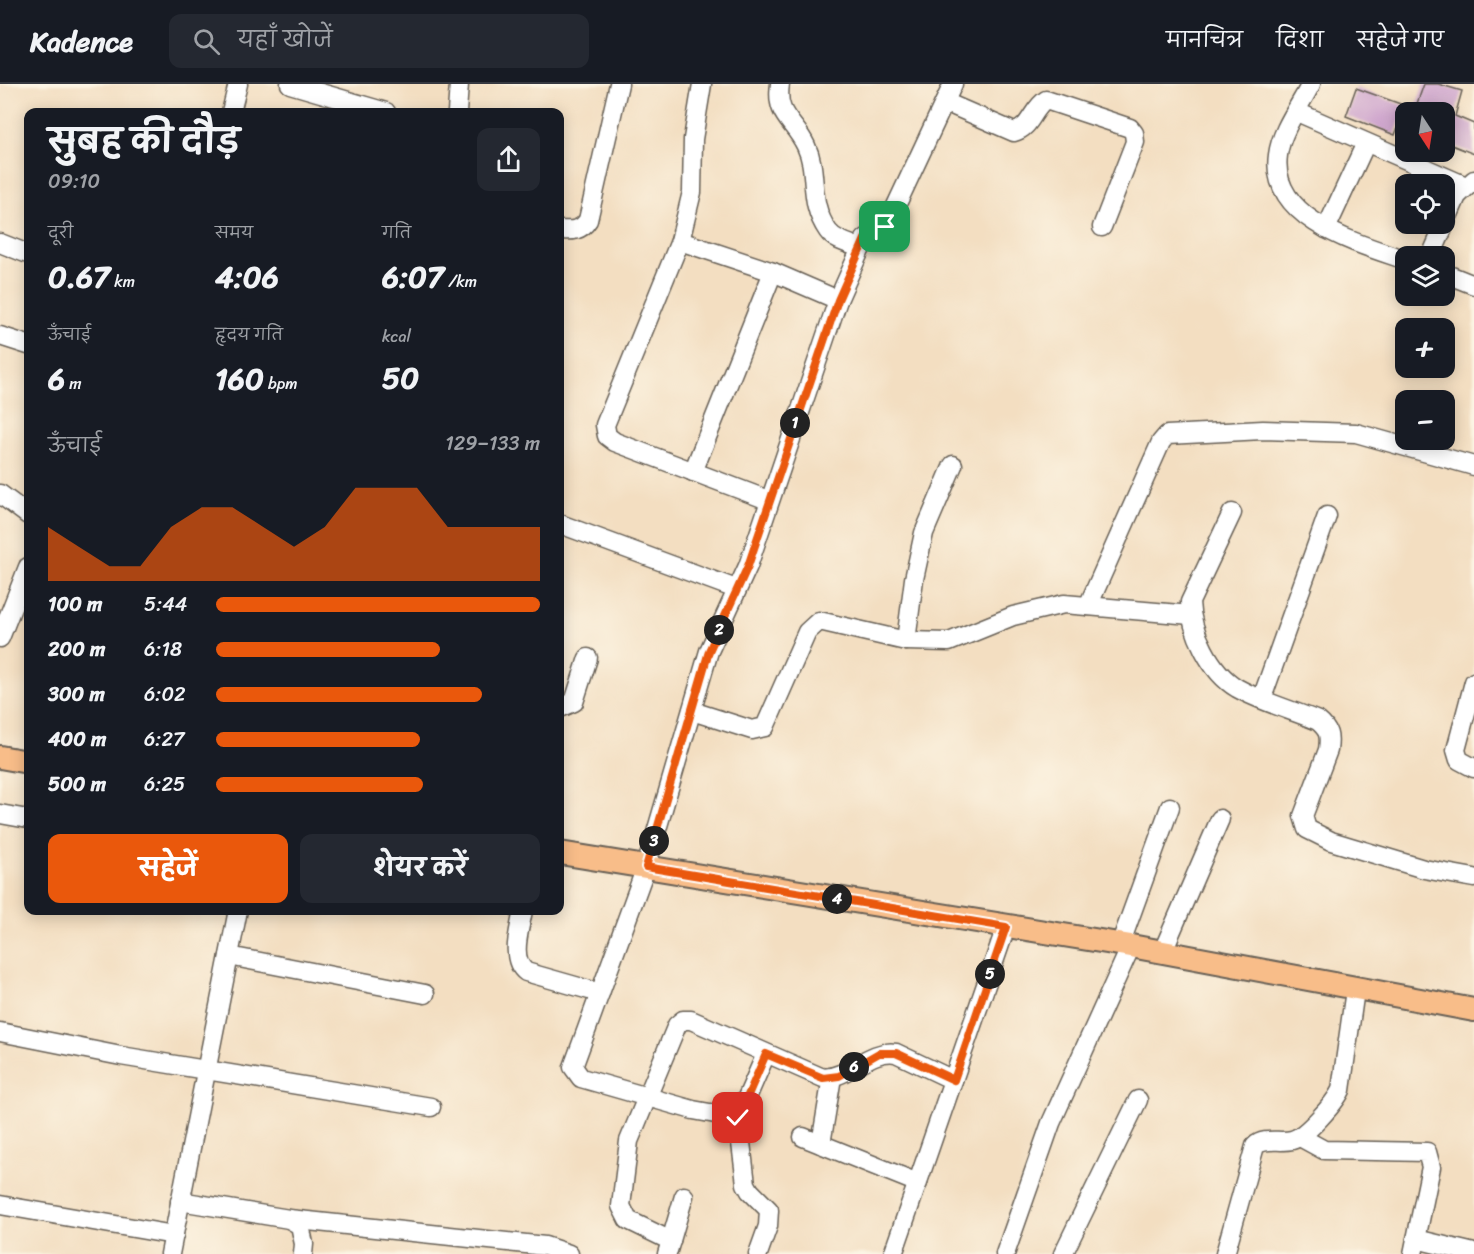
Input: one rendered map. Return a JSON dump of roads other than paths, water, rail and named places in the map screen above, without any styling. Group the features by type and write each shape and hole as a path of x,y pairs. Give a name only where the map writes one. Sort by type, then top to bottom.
{"main road":[{"path":"0,757 24,761"},
{"path":"564,854 1162,952 1355,990 1474,1010"}],"street":[{"path":"232,108 238,84"},
{"path":"290,84 334,91 376,108"},
{"path":"457,108 459,84"},
{"path":"564,230 574,231 584,227 588,220 619,84"},
{"path":"702,84 693,139 692,192 680,241 605,425 607,436 615,442 768,500"},
{"path":"780,84 777,100 781,110 806,144 811,158 813,196 828,231 834,237 861,248"},
{"path":"738,1118 693,1110 581,1078 574,1072 573,1067 646,867 709,651 748,566 768,500 838,300 861,248 871,233 888,223 953,84"},
{"path":"1311,84 1279,148 1278,172 1281,183 1300,212 1326,229 1358,244 1395,256"},
{"path":"945,102 1014,132 1026,127 1040,104 1046,100 1130,128 1134,133 1135,142 1102,226"},
{"path":"1297,112 1470,183 1457,196 1435,246"},
{"path":"1326,229 1366,142"},
{"path":"680,241 773,272 838,300"},
{"path":"0,243 24,252"},
{"path":"693,472 773,272"},
{"path":"1455,277 1474,285"},
{"path":"0,336 24,344"},
{"path":"1088,606 1161,442 1167,435 1263,430 1356,433 1474,466"},
{"path":"906,641 914,579 924,533 953,465"},
{"path":"0,495 24,512"},
{"path":"1232,513 1190,602 1195,632 1216,668 1236,687 1318,721 1327,728 1330,738 1328,750 1303,816 1307,829 1331,841 1424,869 1474,878"},
{"path":"1263,698 1327,516"},
{"path":"564,525 736,589"},
{"path":"0,638 24,577"},
{"path":"692,711 752,730 765,727 807,632 819,621 906,641 949,642 1040,607 1064,604 1191,615"},
{"path":"564,706 574,702 588,658"},
{"path":"1474,682 1456,750 1459,760 1474,768"},
{"path":"1005,1254 1051,1123 1125,946 1170,807"},
{"path":"0,814 24,818"},
{"path":"1162,952 1220,819"},
{"path":"170,1254 237,915"},
{"path":"522,915 516,957 519,967 526,972 600,993"},
{"path":"893,1254 1006,927"},
{"path":"229,956 425,994"},
{"path":"1225,1254 1255,1146 1259,1142 1302,1138 1337,1099 1341,1090 1355,990"},
{"path":"684,1196 669,1248 628,1220 621,1206 629,1141 677,1025 683,1020 691,1020 823,1078 832,1077 879,1053 888,1052 896,1053 954,1080"},
{"path":"0,1032 205,1070 431,1107"},
{"path":"758,1254 768,1226 769,1210 746,1184 738,1118 766,1054"},
{"path":"821,1144 832,1077"},
{"path":"1063,1254 1138,1100"},
{"path":"803,1137 918,1183"},
{"path":"1302,1138 1324,1150 1427,1152 1431,1167 1415,1247 1474,1253"},
{"path":"180,1200 289,1219 545,1246 569,1254"},
{"path":"0,1205 174,1235"},
{"path":"289,1219 300,1225 304,1244 303,1254"}]}
